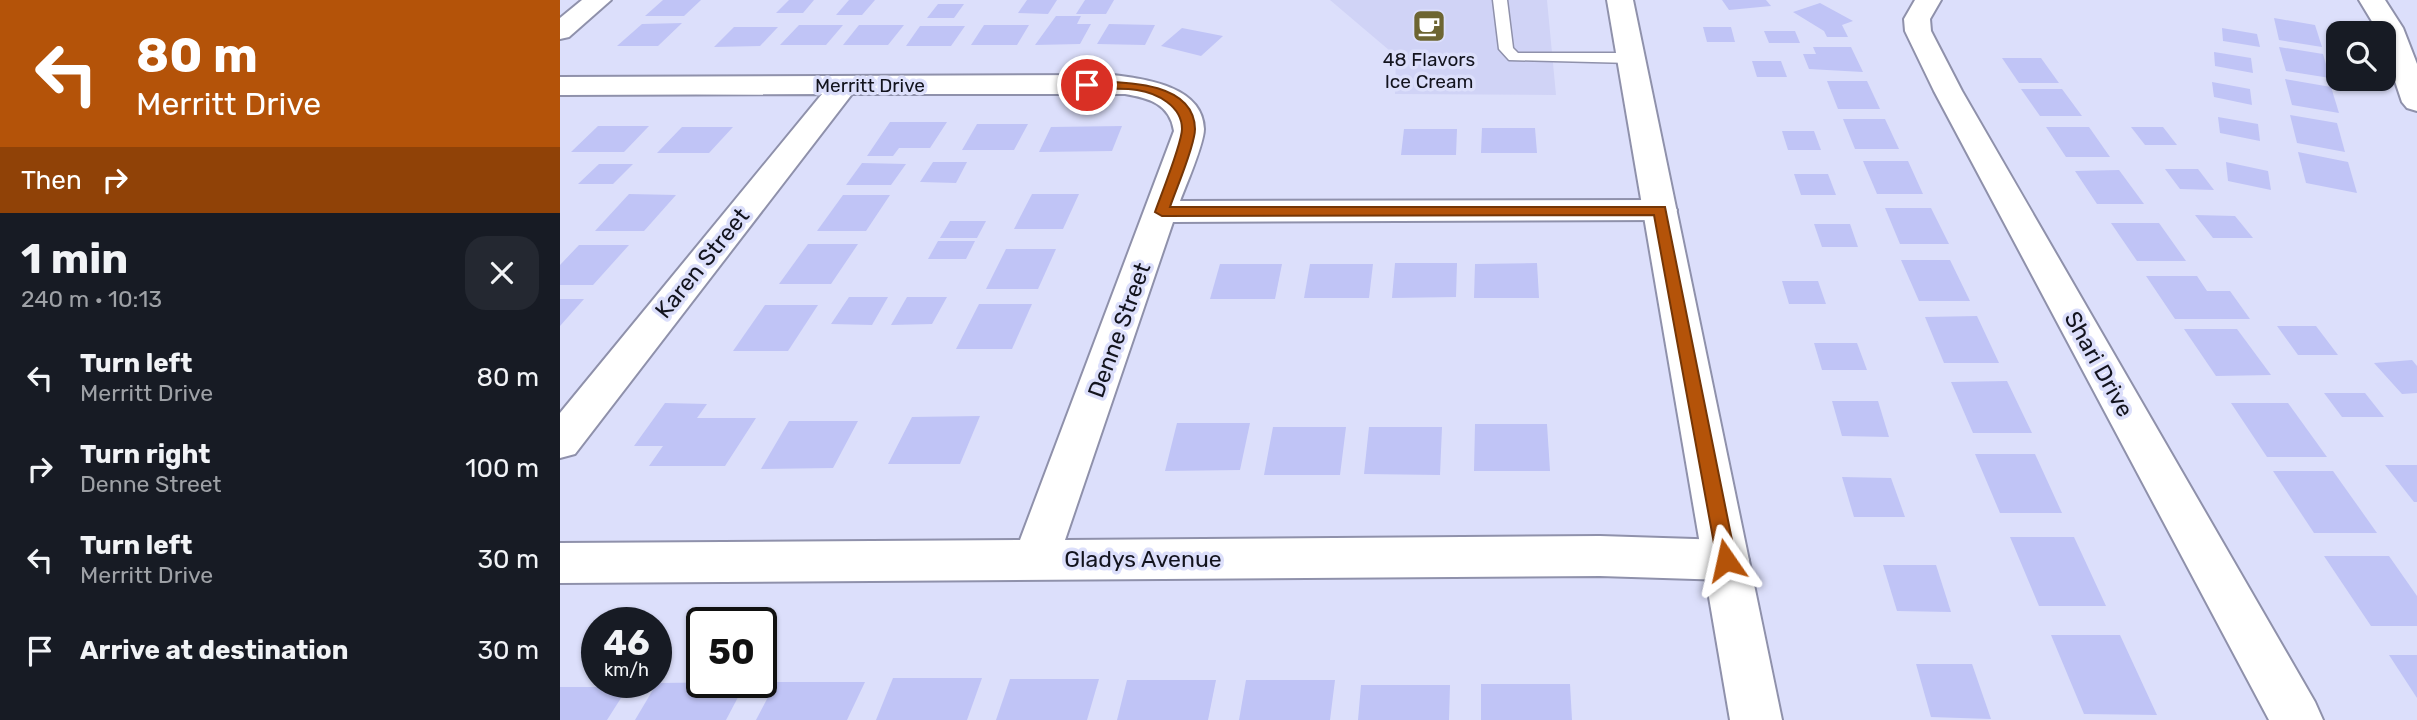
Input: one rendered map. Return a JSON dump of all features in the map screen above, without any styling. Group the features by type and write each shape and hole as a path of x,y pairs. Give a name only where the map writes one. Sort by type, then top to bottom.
{"street":[{"path":"560,31 598,0"},
{"path":"1620,0 1756,720"},
{"path":"2372,0 2390,28 2417,102"},
{"name":"Shari Drive","path":"1923,2 1917,19 1919,31 1948,91 2297,720"},
{"name":"Merritt Drive","path":"560,86 1114,84 1155,91 1175,102"},
{"name":"Karen Street","path":"560,442 844,85"},
{"name":"Denne Street","path":"1035,560 1189,131 1185,114 1175,102"},
{"path":"1162,212 1660,210"},
{"name":"Gladys Avenue","path":"560,563 1587,556 1726,560"}],"lane":[{"path":"1500,0 1506,49 1508,54 1514,57 1631,58"}],"shaded area":[{"path":"1330,0 1547,0 1556,95 1395,94 1396,56"}],"building":[{"path":"663,0 701,0 684,16 645,16"},
{"path":"789,0 814,0 803,13 776,13"},
{"path":"849,0 875,0 862,15 836,15"},
{"path":"1027,0 1057,0 1048,14 1018,13"},
{"path":"1085,0 1114,0 1106,14 1076,14"},
{"path":"1722,0 1766,0 1771,6 1729,10"},
{"path":"1820,3 1853,21 1842,25 1848,37 1827,37 1824,31 1793,12"},
{"path":"938,4 964,4 954,18 927,18"},
{"path":"1056,16 1081,16 1077,24 1091,24 1080,44 1035,45"},
{"path":"2274,18 2315,25 2322,47 2279,40"},
{"path":"682,23 658,46 617,46 642,24"},
{"path":"1109,24 1155,25 1145,45 1097,44"},
{"path":"799,25 843,25 826,45 780,45"},
{"path":"859,25 904,25 888,45 843,45"},
{"path":"984,25 1029,25 1017,45 971,45"},
{"path":"920,26 965,26 951,46 906,46"},
{"path":"734,27 778,27 760,46 714,47"},
{"path":"1703,27 1731,27 1735,42 1707,42"},
{"path":"1182,28 1223,36 1201,56 1161,46"},
{"path":"2222,28 2257,34 2260,47 2223,41"},
{"path":"1764,31 1795,31 1800,43 1769,43"},
{"path":"1813,47 1851,47 1863,72 1809,69 1803,54 1816,54"},
{"path":"2279,47 2323,54 2326,77 2286,71"},
{"path":"2214,52 2251,58 2253,73 2215,66"},
{"path":"2002,58 2041,58 2059,83 2019,83"},
{"path":"1752,61 1781,61 1787,77 1757,77"},
{"path":"2285,79 2326,86 2326,91 2332,91 2339,113 2292,105"},
{"path":"1827,81 1867,81 1880,109 1838,109"},
{"path":"2212,82 2250,89 2252,105 2214,97"},
{"path":"2021,89 2062,89 2082,116 2040,116"},
{"path":"2290,115 2337,123 2345,152 2297,143"},
{"path":"2218,117 2258,124 2260,141 2220,133"},
{"path":"1843,119 1885,119 1899,149 1855,149"},
{"path":"890,122 947,122 930,148 899,148 893,156 867,156"},
{"path":"977,124 1028,124 1014,150 962,150"},
{"path":"598,126 649,126 624,152 571,152"},
{"path":"1122,126 1112,151 1039,152 1051,127"},
{"path":"682,127 733,127 709,153 657,153"},
{"path":"2046,127 2089,127 2110,157 2066,157"},
{"path":"2131,127 2163,127 2177,145 2145,145"},
{"path":"1482,128 1535,128 1537,153 1481,153"},
{"path":"1404,129 1457,129 1456,155 1401,155"},
{"path":"1782,131 1814,131 1821,150 1788,150"},
{"path":"2298,152 2348,162 2357,193 2306,183"},
{"path":"1863,161 1908,161 1923,194 1877,194"},
{"path":"933,162 967,162 956,183 920,182"},
{"path":"2226,162 2268,171 2271,190 2228,181"},
{"path":"862,163 906,164 891,185 846,185"},
{"path":"599,164 633,164 613,184 578,184"},
{"path":"2165,169 2198,169 2214,190 2180,189"},
{"path":"2119,170 2144,204 2097,204 2075,171"},
{"path":"1794,174 1828,174 1836,195 1801,195"},
{"path":"629,194 676,195 644,231 595,231"},
{"path":"1032,194 1079,194 1063,229 1014,229"},
{"path":"843,195 890,195 866,231 817,231"},
{"path":"1885,208 1931,208 1949,244 1900,244"},
{"path":"2195,215 2235,216 2253,238 2213,238"},
{"path":"950,221 986,221 977,238 940,238"},
{"path":"2111,223 2159,223 2186,261 2137,261"},
{"path":"1814,224 1850,224 1858,247 1822,247"},
{"path":"938,241 975,241 966,259 928,259"},
{"path":"808,244 858,244 831,284 779,284"},
{"path":"579,245 629,245 593,285 560,285 560,265"},
{"path":"1006,249 1056,249 1038,289 986,289"},
{"path":"1901,260 1950,260 1970,301 1919,301"},
{"path":"1395,263 1457,263 1456,297 1392,298"},
{"path":"1537,263 1539,298 1474,298 1475,264"},
{"path":"1220,264 1282,264 1275,299 1210,299"},
{"path":"1310,264 1373,264 1369,298 1304,298"},
{"path":"2146,276 2197,276 2207,291 2230,291 2250,319 2175,319"},
{"path":"1782,281 1818,281 1826,304 1789,304"},
{"path":"849,297 888,297 872,325 831,324"},
{"path":"907,297 947,297 932,324 891,325"},
{"path":"560,299 584,299 560,326"},
{"path":"979,304 1032,304 1012,349 956,349"},
{"path":"765,305 818,305 788,351 733,351"},
{"path":"1977,316 1999,363 1944,363 1925,317"},
{"path":"2277,326 2316,326 2338,355 2298,355"},
{"path":"2184,329 2237,329 2271,375 2216,376"},
{"path":"1814,343 1857,343 1867,370 1822,370"},
{"path":"2412,360 2417,366 2417,393 2402,394 2374,363"},
{"path":"2007,381 2032,433 1973,433 1951,382"},
{"path":"2324,393 2365,393 2384,417 2342,417"},
{"path":"1832,401 1878,401 1889,437 1842,436"},
{"path":"665,403 707,404 697,418 756,418 725,466 649,466 663,446 634,446"},
{"path":"2231,403 2288,403 2327,457 2267,457"},
{"path":"980,416 960,464 888,464 912,417"},
{"path":"789,421 858,421 833,468 761,469"},
{"path":"1177,423 1250,423 1240,470 1165,471"},
{"path":"1475,424 1547,424 1550,471 1474,471"},
{"path":"1273,427 1346,427 1340,475 1264,475"},
{"path":"1369,427 1442,427 1440,475 1364,474"},
{"path":"1975,454 2035,454 2062,513 2000,513"},
{"path":"2385,465 2417,465 2417,502 2414,502"},
{"path":"2273,471 2333,471 2377,533 2314,533"},
{"path":"1842,477 1891,478 1905,517 1854,517"},
{"path":"2010,537 2074,537 2106,606 2039,606"},
{"path":"2324,556 2389,556 2417,596 2417,626 2371,626"},
{"path":"1883,565 1936,565 1951,612 1897,611"},
{"path":"2051,635 2120,635 2157,715 2084,714"},
{"path":"2389,655 2417,655 2417,698"},
{"path":"1916,664 1972,664 1991,719 1931,717"},
{"path":"893,678 982,678 967,720 876,720"},
{"path":"1010,679 1099,679 1087,720 996,720"},
{"path":"1127,680 1216,680 1208,720 1117,720"},
{"path":"1246,680 1335,680 1330,720 1239,720"},
{"path":"777,682 865,682 847,720 756,720 768,698 777,698"},
{"path":"672,683 686,683 686,698 738,698 726,720 635,720 648,698 672,698"},
{"path":"1481,684 1570,684 1572,720 1481,720"},
{"path":"1361,685 1450,685 1449,720 1358,720"},
{"path":"560,687 581,687 581,698 621,698 607,720 560,720"}],"place":[{"name":"48 Flavors Ice Cream","path":"1429,26"}],"route":[{"path":"1087,85 1114,84 1155,91 1171,98 1185,114 1189,131 1162,212 1660,210 1726,560"}]}
